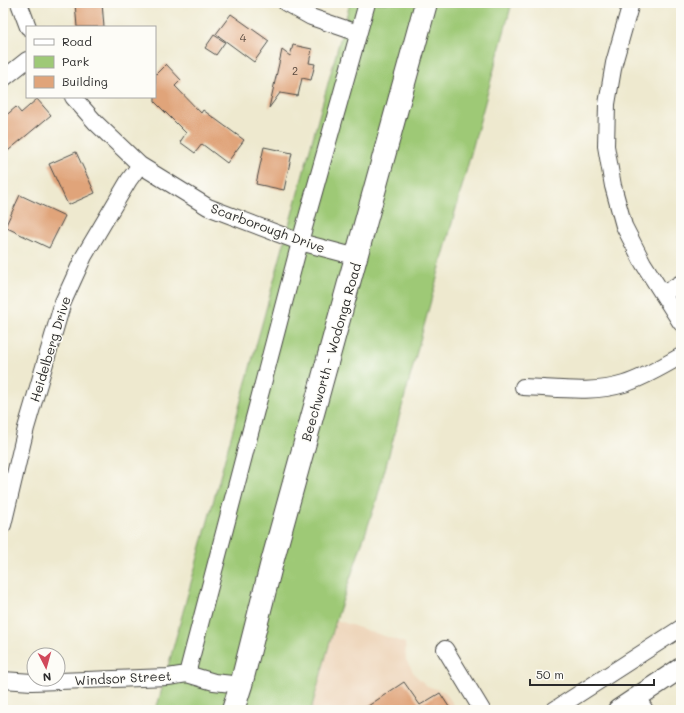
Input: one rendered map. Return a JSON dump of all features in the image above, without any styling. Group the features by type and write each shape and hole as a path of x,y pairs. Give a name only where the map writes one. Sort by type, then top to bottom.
{"main road":[{"name":"Beechworth - Wodonga Road","path":"237,702 271,566 426,3"}],"street":[{"path":"19,3 28,26"},
{"path":"286,3 311,17 358,33"},
{"path":"187,674 300,242 367,3"},
{"path":"631,3 614,63 607,104 606,146 613,186 624,226 643,263 681,323"},
{"path":"3,79 26,61"},
{"name":"Scarborough Drive","path":"75,98 96,123 140,165 208,207 300,242 357,257"},
{"name":"Heidelberg Drive","path":"3,525 26,428 63,302 84,256 129,180 140,165"},
{"path":"663,294 681,283"},
{"path":"523,387 594,389 623,385 648,375 681,356"},
{"path":"554,710 681,628"},
{"path":"445,649 482,710"},
{"path":"618,710 641,704 681,668"},
{"name":"Windsor Street","path":"3,680 32,682 168,677 187,674 214,682 237,702"}],"shaded area":[{"path":"336,620 405,643 406,660 415,675 427,686 445,692 457,710 311,710"}],"green space":[{"path":"350,3 512,3 376,502 336,620 311,710 154,710 158,703"}],"building":[{"path":"75,3 102,3 104,26 77,26"},
{"path":"231,14 269,41 254,62 216,34"},
{"path":"214,35 225,42 216,55 205,48"},
{"path":"293,45 312,49 309,63 315,64 311,80 302,78 298,96 280,93 269,108 282,50 290,56"},
{"path":"166,64 181,80 175,86 201,113 203,110 244,140 227,163 202,144 195,153 180,142 186,133 155,102 156,74"},
{"path":"37,99 51,115 3,155 3,118 16,107 21,113"},
{"path":"264,147 292,153 284,190 256,184"},
{"path":"76,152 95,193 68,205 49,164"},
{"path":"20,195 65,216 49,248 5,227"},
{"path":"404,682 420,705 440,693 451,710 362,710"}]}
